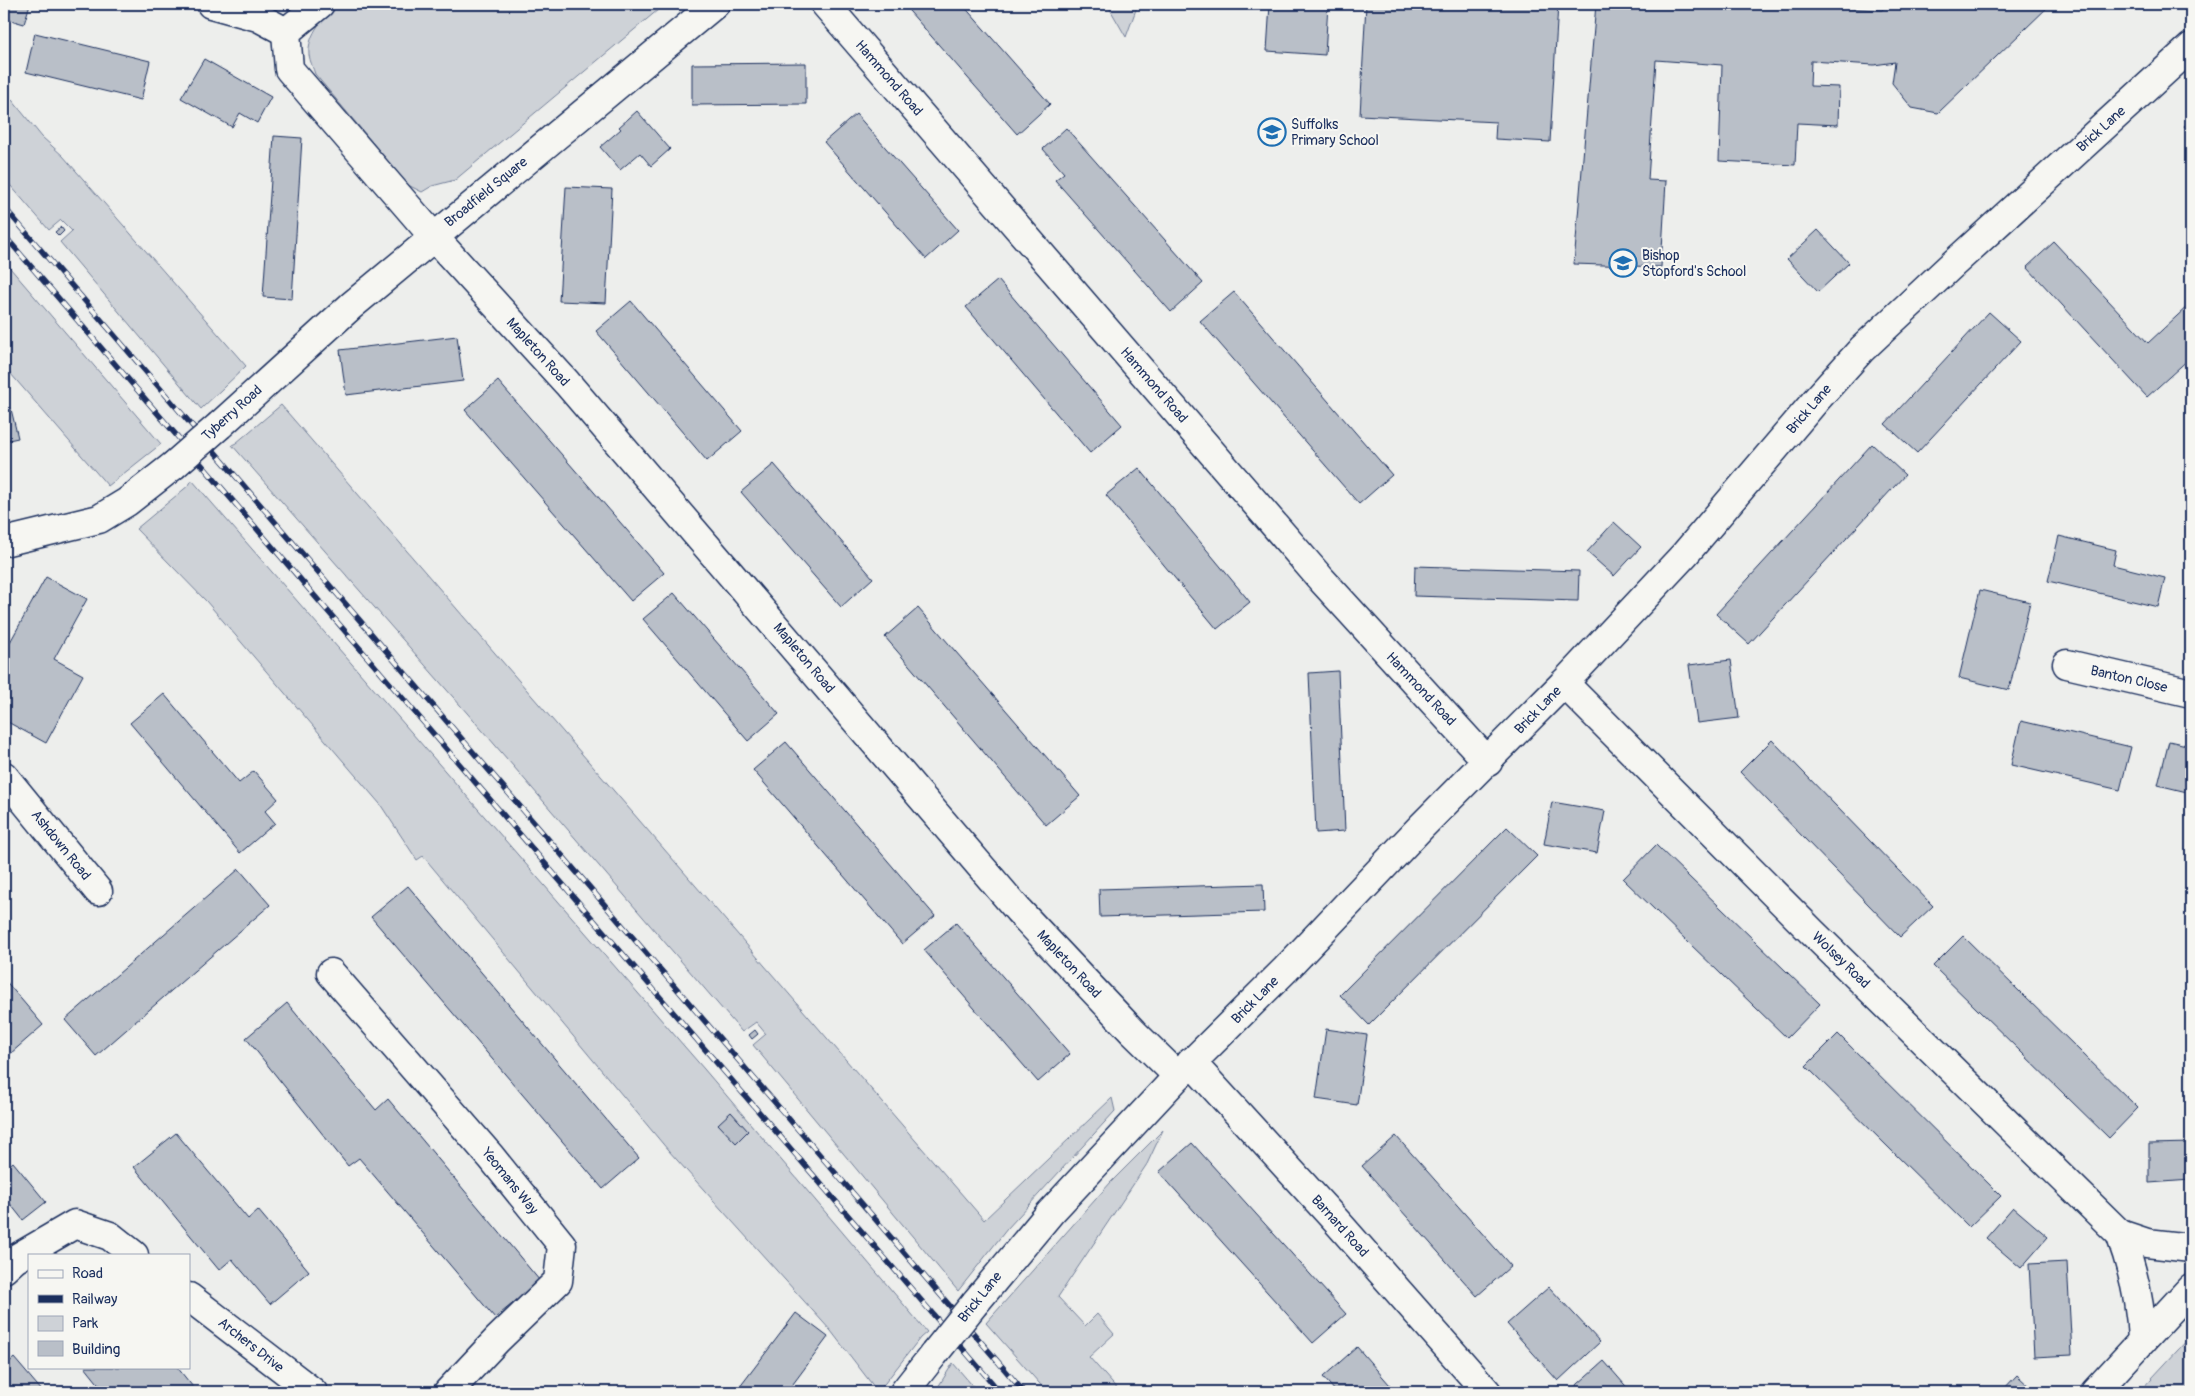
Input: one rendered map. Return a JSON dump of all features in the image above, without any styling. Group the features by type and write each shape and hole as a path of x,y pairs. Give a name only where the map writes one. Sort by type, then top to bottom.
{"street":[{"path":"211,4 258,17 286,32 320,4"},
{"name":"Broadfield Square","path":"286,32 289,69 433,236 715,4"},
{"name":"Hammond Road","path":"824,4 1321,579 1488,762"},
{"name":"Brick Lane","path":"904,1392 1050,1213 1185,1069 1564,683 1685,554 1862,349 2191,47"},
{"name":"Tyberry Road","path":"4,542 99,519 127,502 173,466 351,306 433,236"},
{"name":"Mapleton Road","path":"433,236 567,383 1018,910 1133,1032 1185,1069"},
{"name":"Banton Close","path":"2067,664 2191,693"},
{"name":"Wolsey Road","path":"1564,683 1812,932 2120,1234 2147,1243 2191,1248"},
{"name":"Ashdown Road","path":"4,776 98,891"},
{"name":"Yeomans Way","path":"331,973 491,1157 562,1245 558,1281 497,1340 448,1392"},
{"name":"Barnard Road","path":"1185,1069 1339,1224 1487,1392"},
{"path":"4,1269 16,1259 75,1224 110,1236 133,1254"},
{"name":"Wolsey Road","path":"2120,1234 2131,1265 2142,1315 2142,1341"},
{"path":"2095,1392 2191,1288"},
{"name":"Archers Drive","path":"190,1298 313,1392"}],"green space":[{"path":"339,4 665,4 455,180 432,186 422,192 408,185 315,74 309,55 311,40 323,19"},
{"path":"1107,4 1138,4 1126,37"},
{"path":"4,90 42,137 63,156 246,366 201,409 60,242 72,231 61,220 49,230 4,178"},
{"path":"4,261 161,444 108,486 4,366"},
{"path":"281,405 984,1220 1112,1098 1115,1111 1007,1229 958,1291 753,1045 766,1034 756,1022 742,1032 489,738 232,445"},
{"path":"192,480 704,1069 927,1332 920,1338 878,1392 831,1331 668,1150 423,856 417,860 380,804 206,601 136,529 189,485"},
{"path":"1163,1130 1147,1164 1058,1297 1085,1326 1097,1314 1114,1334 1089,1357 1120,1392 1047,1392 986,1323 1111,1182"},
{"path":"2191,1336 2191,1392 2139,1392"},
{"path":"953,1363 978,1392 935,1392"}],"building":[{"path":"4,4 30,4 24,24 4,18"},
{"path":"903,4 962,4 1050,104 1017,134"},
{"path":"1270,4 1328,4 1325,55 1267,51"},
{"path":"1366,4 1558,4 1550,142 1495,139 1496,122 1360,115"},
{"path":"1596,4 1749,4 1882,10 1889,4 2051,4 1938,113 1912,108 1892,83 1895,62 1874,65 1811,61 1810,86 1839,87 1838,125 1797,123 1795,165 1719,161 1722,65 1656,60 1648,180 1666,181 1661,267 1574,264"},
{"path":"35,33 150,61 141,100 26,72"},
{"path":"204,59 271,97 257,123 240,113 232,127 181,98"},
{"path":"806,63 806,104 692,105 692,64"},
{"path":"637,111 670,149 651,166 640,153 620,170 600,147 621,129 619,127"},
{"path":"856,114 958,230 926,259 824,142"},
{"path":"2191,119 2191,134 2184,126"},
{"path":"1066,128 1203,283 1171,312 1055,180 1064,173 1043,149"},
{"path":"274,136 302,138 292,299 263,297"},
{"path":"566,187 612,189 606,303 559,301"},
{"path":"61,227 64,231 59,236 55,232"},
{"path":"1818,230 1849,263 1818,292 1787,259"},
{"path":"2054,242 2148,343 2191,303 2191,357 2147,397 2027,267"},
{"path":"998,280 1122,425 1090,453 966,307"},
{"path":"1234,292 1392,475 1359,504 1200,321"},
{"path":"631,301 742,431 707,461 596,331"},
{"path":"1989,312 2021,341 1917,453 1885,424"},
{"path":"457,336 463,381 346,395 340,350"},
{"path":"498,381 664,573 631,601 465,410"},
{"path":"11,409 18,438 4,441 4,411"},
{"path":"1872,444 1905,475 1749,644 1716,614"},
{"path":"774,464 873,578 841,607 741,492"},
{"path":"1139,468 1250,602 1217,629 1106,495"},
{"path":"1614,522 1641,547 1614,576 1587,552"},
{"path":"2059,536 2116,550 2113,565 2165,578 2158,607 2048,581"},
{"path":"1415,566 1579,571 1578,601 1414,596"},
{"path":"46,577 87,599 54,659 83,675 46,743 4,720 4,653"},
{"path":"1980,590 2030,602 2009,690 1959,678"},
{"path":"674,593 779,714 748,741 643,619"},
{"path":"918,608 1080,796 1046,825 885,637"},
{"path":"1731,660 1739,718 1697,723 1689,665"},
{"path":"1338,671 1345,831 1316,833 1309,673"},
{"path":"164,694 239,783 254,771 278,799 265,811 275,823 240,853 130,723"},
{"path":"2021,721 2131,747 2120,790 2011,765"},
{"path":"1772,740 1933,906 1900,937 1740,772"},
{"path":"2169,741 2191,746 2191,793 2158,785"},
{"path":"786,742 935,916 902,944 753,770"},
{"path":"1552,802 1605,811 1597,853 1544,844"},
{"path":"1507,827 1537,856 1369,1025 1340,995"},
{"path":"1656,845 1820,1004 1787,1038 1623,879"},
{"path":"239,869 270,905 96,1056 65,1020"},
{"path":"1263,884 1264,912 1100,917 1099,889"},
{"path":"408,886 639,1158 603,1189 371,917"},
{"path":"956,923 1070,1054 1038,1082 924,950"},
{"path":"1963,936 2138,1108 2109,1138 1933,966"},
{"path":"4,979 43,1025 10,1054 4,1047"},
{"path":"287,1003 376,1110 388,1099 540,1281 495,1318 359,1158 348,1166 246,1038"},
{"path":"1326,1029 1367,1035 1357,1105 1316,1099"},
{"path":"755,1030 758,1034 752,1039 749,1035"},
{"path":"1838,1034 2001,1196 1969,1227 1806,1066"},
{"path":"731,1112 748,1131 736,1143 718,1124"},
{"path":"176,1133 248,1219 258,1210 309,1271 270,1304 232,1259 219,1270 134,1167"},
{"path":"1396,1136 1511,1266 1477,1296 1362,1166"},
{"path":"1192,1143 1346,1314 1313,1343 1159,1172"},
{"path":"2191,1143 2191,1180 2149,1183 2149,1144"},
{"path":"13,1162 46,1202 23,1220 4,1196 4,1170"},
{"path":"2013,1207 2048,1237 2021,1268 1986,1238"},
{"path":"2067,1262 2072,1355 2034,1357 2029,1264"},
{"path":"1549,1287 1600,1342 1558,1381 1507,1324"},
{"path":"796,1313 828,1337 787,1392 736,1392"},
{"path":"1357,1347 1396,1392 1336,1392 1323,1377"},
{"path":"14,1358 43,1392 4,1392 4,1367"},
{"path":"1604,1361 1631,1392 1570,1392 1570,1391"},
{"path":"86,1368 178,1368 197,1392 120,1392 117,1388 112,1392 105,1392"},
{"path":"2017,1375 2035,1392 2001,1392"}],"railway":[{"path":"4,207 1024,1392"},
{"path":"4,235 1000,1392"}],"place":[{"name":"Suffolks Primary School","path":"1272,132"},
{"name":"Bishop Stopford's School","path":"1623,263"}]}
